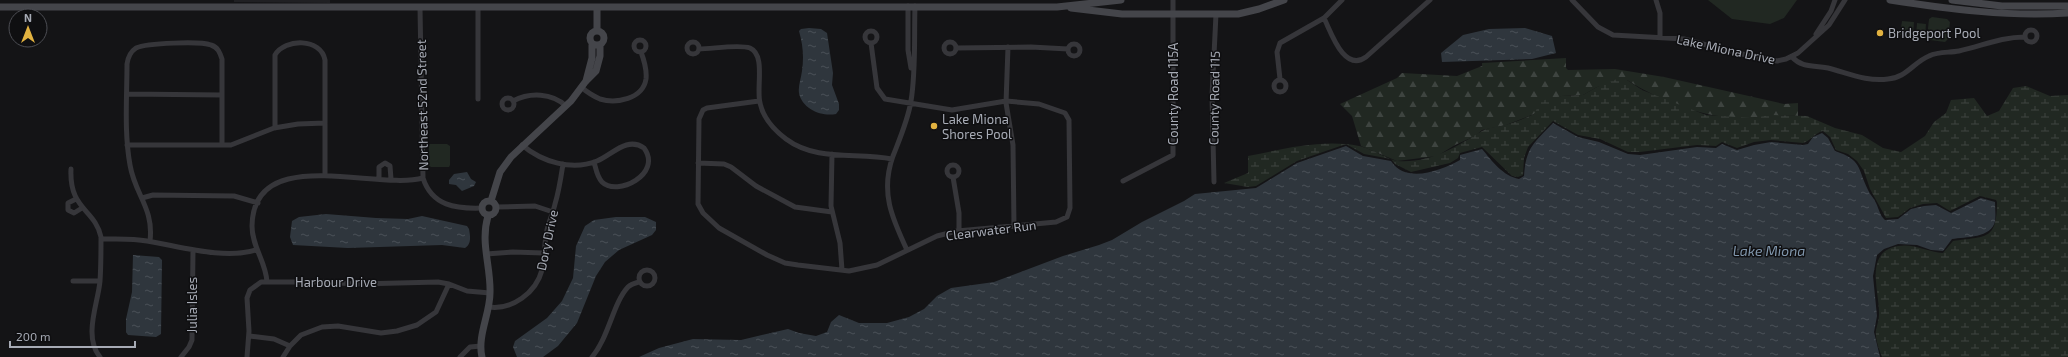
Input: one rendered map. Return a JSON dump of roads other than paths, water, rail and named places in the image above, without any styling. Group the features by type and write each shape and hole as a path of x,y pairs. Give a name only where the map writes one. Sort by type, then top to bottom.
{"street":[{"path":"1057,7 1121,0"},
{"name":"County Road 115A","path":"1123,181 1173,156 1173,0"},
{"path":"0,7 478,8 912,3 1057,7 1122,14 1216,14 1246,13 1284,0"},
{"path":"1280,79 1277,52 1280,43 1324,18 1342,0"},
{"path":"1324,18 1342,53 1350,60 1358,61 1366,57 1430,0"},
{"name":"Lake Miona Drive","path":"1572,0 1592,21 1607,33 1626,37 1684,39 1767,60 1782,60 1792,57 1814,36 1829,25 1845,0"},
{"path":"1656,0 1659,8 1660,37"},
{"name":"Lake Miona Drive","path":"1814,36 1831,11 1834,0"},
{"path":"1890,0 1935,7 2008,14 2068,13"},
{"path":"1952,0 2002,6 2068,6"},
{"path":"907,250 892,218 887,197 889,169 907,120 910,103 912,75 908,50 912,3"},
{"path":"597,7 597,31"},
{"name":"Northeast 52nd Street","path":"420,8 422,178 430,193 444,204 455,208 482,208"},
{"path":"478,8 478,99"},
{"name":"County Road 115","path":"1214,182 1212,96 1216,14"},
{"path":"586,80 592,56 592,44 589,36 597,31"},
{"path":"488,216 495,214 494,204 500,172 522,145 566,106 586,80 596,71 600,58 600,45 604,36 597,31"},
{"path":"1792,57 1802,65 1830,69 1863,78 1887,80 1902,76 1920,61 1936,53 1964,50 1993,40 2025,36"},
{"name":"Clearwater Run","path":"759,101 707,108 703,110 698,119 698,204 703,213 719,228 749,247 784,263 842,270 855,270 877,265 937,236 959,231 1056,222 1069,214 1068,116 1061,111 1039,104 1006,101 952,110 891,100 882,96 877,88 871,43"},
{"path":"150,241 150,220 132,176 127,145 127,64 130,54 140,47 172,44 206,44 216,47 222,59 222,145"},
{"path":"275,128 275,55 281,47 289,44 313,44 323,53 325,60 325,175"},
{"path":"592,44 600,45"},
{"path":"699,49 743,47 754,51 759,59 759,101 770,124 786,139 804,149 832,154 892,159"},
{"path":"1008,47 1006,101 1013,145 1014,227"},
{"path":"956,48 1008,47 1068,50"},
{"path":"581,87 593,96 603,100 625,99 635,95 643,88 646,78 641,52"},
{"path":"592,56 600,58"},
{"path":"127,94 222,95"},
{"path":"513,101 524,96 549,96 558,99 566,106"},
{"path":"127,145 222,145 241,142 275,128 298,124 325,123"},
{"path":"522,145 537,156 563,164 577,166 594,162 620,148 631,144 644,148 648,156 648,167 644,174 630,183 616,186 607,186 601,180 594,162"},
{"path":"832,154 830,190 832,212 840,243 842,270"},
{"path":"379,179 380,166 385,163 390,166 392,179"},
{"path":"698,163 724,164 731,167 756,186 795,207 832,212"},
{"name":"Dory Drive","path":"488,307 508,306 520,300 531,290 542,271 547,229 553,212 563,164"},
{"path":"71,169 71,184 76,198 99,230 101,239 100,281 93,320 93,341 97,356"},
{"path":"247,357 249,336 248,294 257,284 267,282 266,269 256,250 252,227 258,203 266,191 283,180 325,175 379,179 422,178"},
{"path":"953,177 959,214 959,231"},
{"path":"142,198 153,195 234,196 258,203"},
{"path":"76,198 68,203 68,210 74,213 82,208"},
{"path":"488,216 484,214 482,208 485,202 528,206 553,212"},
{"path":"482,357 481,346 490,293 485,229 488,216"},
{"path":"101,239 150,241 193,250 248,252 256,250"},
{"name":"Julia Isles","path":"181,357 189,347 192,340 193,250"},
{"path":"486,254 513,252 543,254"},
{"path":"73,281 100,281"},
{"name":"Harbour Drive","path":"267,282 359,284 438,282 449,284 467,291 490,293"},
{"path":"592,357 603,342 624,293 630,285 639,282"},
{"path":"283,357 290,346 301,335 322,327 338,326 381,333 397,331 417,325 433,316 439,309 449,284"},
{"path":"249,336 274,339 290,346"},
{"path":"460,357 470,347 481,346"}],"water":[{"path":"1525,28 1552,36 1556,53 1532,59 1442,62 1441,53 1463,35 1489,29"},
{"path":"801,29 821,29 827,33 833,73 832,85 839,104 839,110 836,114 831,115 813,111 804,103 799,93 803,56 799,31"},
{"name":"Lake Miona","path":"1553,123 1578,137 1599,142 1628,154 1640,155 1697,147 1716,148 1722,144 1737,150 1771,142 1803,145 1808,144 1813,137 1822,133 1828,138 1835,151 1844,154 1858,165 1869,192 1885,220 1898,219 1911,209 1924,206 1936,205 1951,213 1981,198 1995,202 1995,221 1993,227 1984,234 1952,239 1943,251 1931,250 1917,245 1898,244 1884,249 1877,255 1873,276 1877,316 1874,332 1880,357 639,357 659,348 693,339 741,340 788,329 799,333 816,336 827,332 831,322 839,315 859,323 887,323 909,317 924,309 937,296 951,288 994,282 1063,256 1099,245 1112,240 1142,222 1195,194 1256,188 1297,163 1346,146 1363,156 1391,161 1397,168 1414,174 1443,168 1460,160 1460,155 1482,149 1503,171 1508,175 1519,179 1524,176 1527,158 1532,146"},
{"path":"467,172 471,179 476,182 474,186 462,191 456,185 449,184 449,180 454,174"},
{"path":"326,214 408,219 422,216 467,226 469,229 470,242 465,248 442,245 348,248 293,245 290,237 292,221 299,217"},
{"path":"616,217 645,217 656,222 656,230 652,235 619,250 605,262 596,276 577,323 558,346 543,357 517,357 513,347 515,341 547,318 562,301 573,278 576,246 585,226 594,220"},
{"path":"133,255 159,257 162,260 161,334 156,337 128,335 126,332 126,319 132,292"}],"place":[{"name":"Bridgeport Pool","path":"1880,33"},
{"name":"Lake Miona Shores Pool","path":"934,126"}]}
